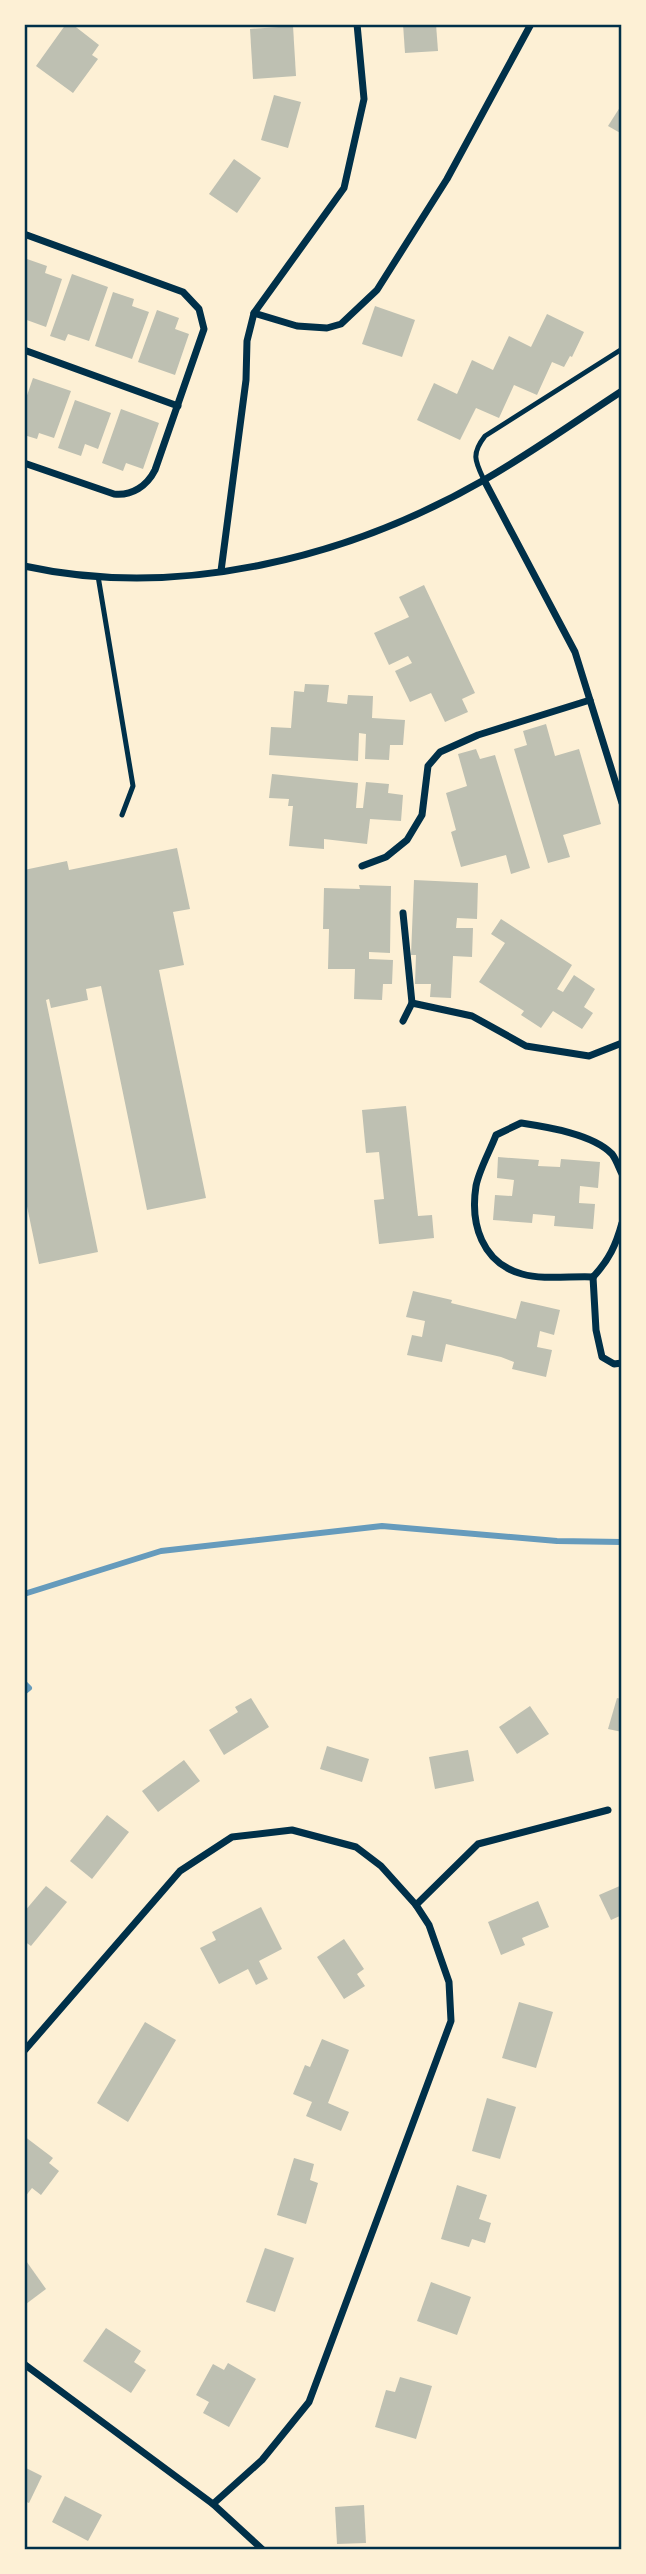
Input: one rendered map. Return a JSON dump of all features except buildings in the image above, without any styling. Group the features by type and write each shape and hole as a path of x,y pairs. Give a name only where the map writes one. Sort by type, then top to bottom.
{"street":[{"path":"221,571 246,380 247,341 254,313 344,188 364,99 357,24"},
{"path":"254,313 297,326 327,328 341,324 377,290 447,179 531,24"},
{"path":"24,234 177,289 188,296 199,309 204,329 152,476 143,486 119,495 107,493 24,463"},
{"path":"24,350 178,405"},
{"path":"24,566 98,576 156,578 274,562 361,537 436,505 484,480 621,391"},
{"path":"484,480 575,652 621,803"},
{"path":"362,866 386,857 407,840 422,815 428,766 440,752 478,735 590,700"},
{"path":"403,913 412,1003 403,1021"},
{"path":"412,1003 472,1016 526,1046 589,1056 621,1043"},
{"path":"593,1277 525,1275 508,1269 486,1251 479,1240 476,1185 496,1135 521,1123 578,1136 603,1146 614,1155 621,1174"},
{"path":"621,1223 615,1247 593,1277 596,1330 602,1357 614,1364 621,1363"},
{"path":"415,1905 478,1844 608,1810"},
{"path":"24,2051 180,1871 232,1837 292,1830 356,1847 381,1866 429,1925 449,1982 451,2021 309,2402 262,2460 213,2504"},
{"path":"24,2364 213,2504 263,2550"}],"lane":[{"path":"484,480 475,456 477,446 485,436 621,349"},
{"path":"98,576 134,786 122,815"}],"waterway":[{"path":"24,1594 161,1551 382,1526 557,1541 622,1542"},
{"path":"24,1683 29,1688 24,1692"}]}
